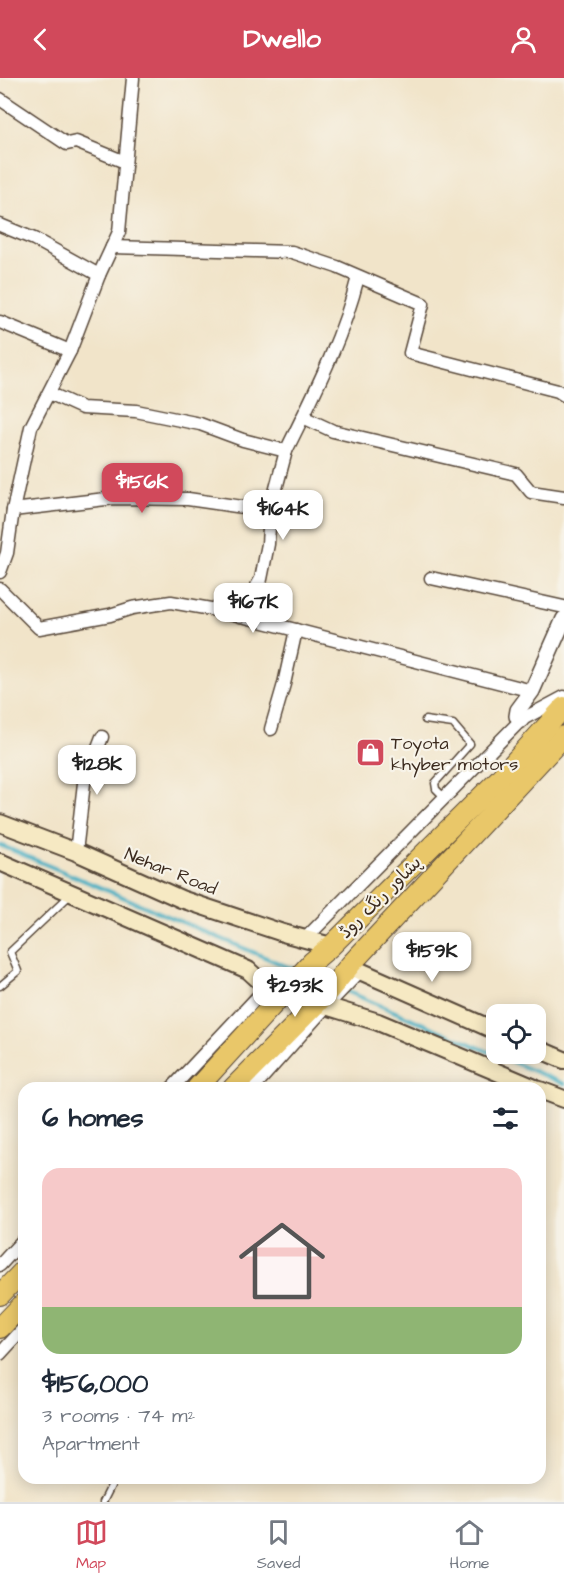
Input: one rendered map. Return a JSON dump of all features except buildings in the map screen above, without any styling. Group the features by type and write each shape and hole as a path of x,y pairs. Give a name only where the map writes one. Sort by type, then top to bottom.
{"highway":[{"name":"پشاور رنگ روڈ","path":"202,1082 271,996 296,980 331,946 499,778 564,707"},
{"name":"پشاور رنگ روڈ","path":"256,1082 323,1001 564,736"},
{"path":"0,1294 18,1276"},
{"path":"0,1328 18,1309"}],"main road":[{"name":"Nehar Road","path":"0,823 76,852 181,898 331,946"},
{"path":"0,862 248,970 271,996"},
{"path":"351,970 486,1027"},
{"path":"323,1001 521,1082"},
{"path":"546,1052 564,1060"},
{"path":"546,1092 564,1099"}],"street":[{"path":"0,572 31,427 70,351 99,275 119,232 133,78"},
{"path":"0,99 67,144 76,142 125,162"},
{"path":"0,225 34,239 99,275"},
{"path":"112,247 292,252 423,304 410,353 558,391 564,395"},
{"path":"240,616 261,579 268,544 270,511 286,450 322,379 350,311 358,277"},
{"path":"0,322 70,351"},
{"path":"49,393 82,408 136,411 200,424 243,440 286,450"},
{"path":"303,417 333,431 516,474 531,492 564,497"},
{"path":"13,510 124,498 188,499 270,511"},
{"path":"431,578 564,607"},
{"path":"0,589 39,628 171,602 240,616 532,691"},
{"path":"521,720 517,716 518,711 532,691 564,619"},
{"path":"271,729 296,630"},
{"path":"304,939 521,720 564,697"},
{"path":"76,852 84,783 102,737"},
{"path":"178,1082 271,996"},
{"path":"0,1264 18,1245"},
{"path":"0,1354 18,1334"}],"lane":[{"path":"425,720 453,724 470,744 435,783 436,789 444,797"},
{"path":"0,986 18,971 10,952 72,893"},
{"path":"104,1502 113,1484"}],"waterway":[{"path":"0,845 295,970"},
{"path":"308,975 326,983"},
{"path":"344,990 564,1084"}],"place":[{"name":"Toyota khyber motors","path":"370,753"}]}
